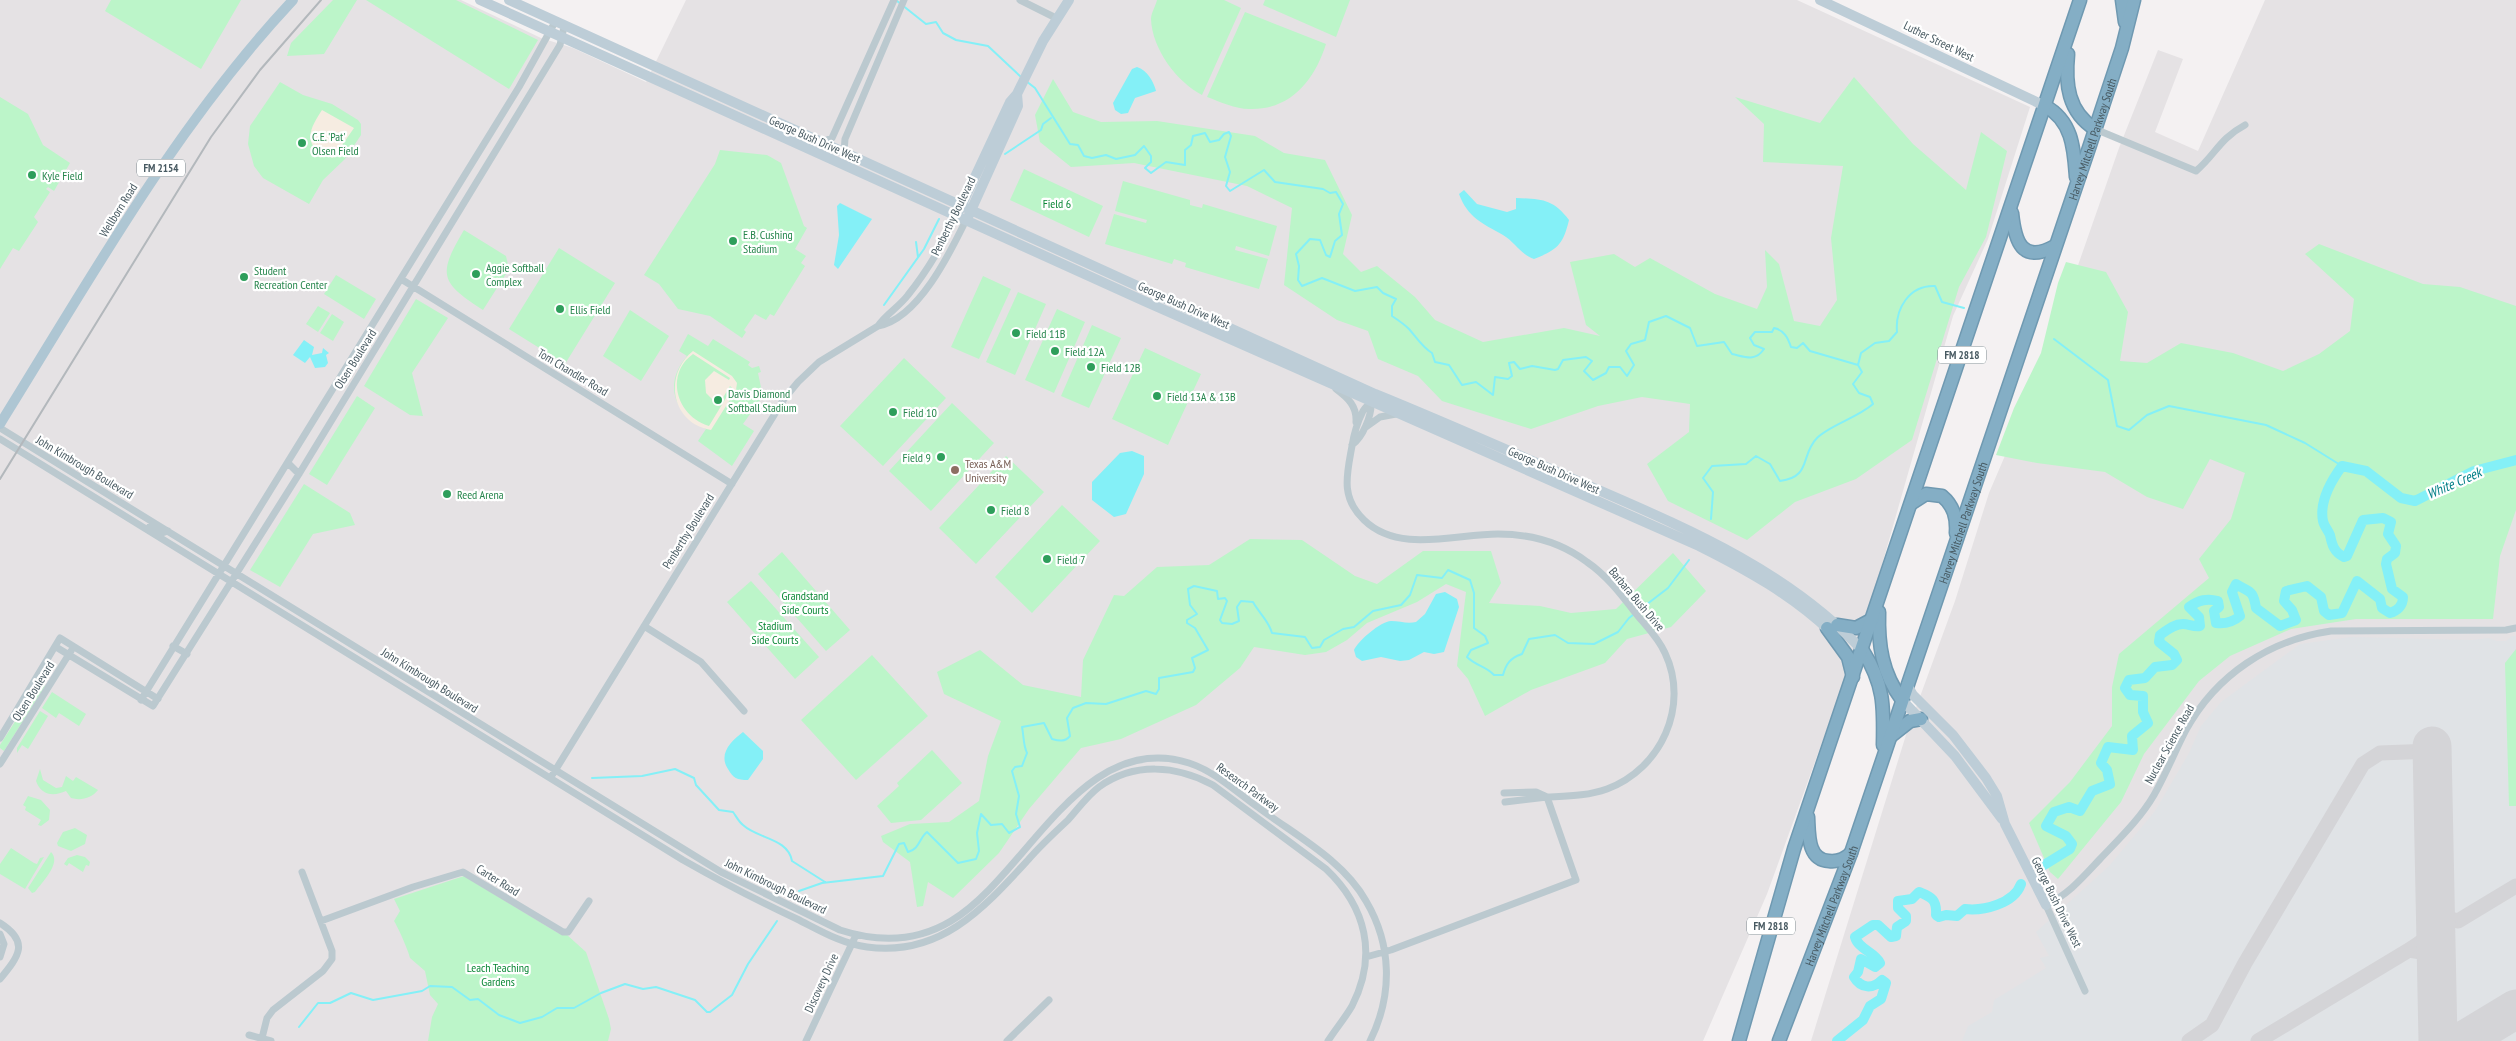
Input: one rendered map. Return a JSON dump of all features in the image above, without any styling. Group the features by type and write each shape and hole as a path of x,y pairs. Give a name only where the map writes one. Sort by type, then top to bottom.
{"highway":[{"name":"FM 2818","path":"1739,1041 1766,944 1808,812 2080,0"},
{"path":"2122,0 2126,32"},
{"name":"Harvey Mitchell Parkway South","path":"1779,1041 1851,853 2095,129 2126,32 2134,0"},
{"path":"2070,32 2066,85 2079,115 2095,129"},
{"path":"2045,106 2057,114 2070,134 2074,148 2076,182"},
{"path":"2011,208 2015,237 2024,249 2043,253 2055,246"},
{"path":"1912,503 1918,497 1930,494 1942,496 1949,502 1956,522 1955,544"},
{"path":"1879,600 1880,650 1887,674 1902,700"},
{"path":"1832,627 1856,628 1873,619"},
{"path":"1832,627 1848,657 1854,677"},
{"path":"1861,656 1874,669 1881,687 1884,709 1882,760"},
{"path":"1889,738 1910,721 1921,719"},
{"path":"1808,812 1809,842 1817,856 1824,861 1833,862 1842,860 1851,853"}],"main road":[{"name":"Wellborn Road","path":"0,424 140,198 187,128 242,57 293,0"},
{"name":"George Bush Drive West","path":"480,0 550,33 561,29 822,142 1373,398 1398,414 1735,564 1774,587 1832,627"},
{"name":"George Bush Drive West","path":"509,0 561,29 712,106 1330,384 1454,426 1720,545 1786,584 1861,656"},
{"name":"Penberthy Boulevard","path":"962,218 1010,102 1019,90 1056,18 1069,0"},
{"name":"Luther Street West","path":"1820,0 2045,106"},
{"path":"712,106 726,105 753,116 757,113"},
{"name":"George Bush Drive West","path":"1907,685 1913,695 1953,735 1986,778 1997,796 2005,824"},
{"name":"George Bush Drive West","path":"1902,700 1955,756 2005,824 2046,905"}],"street":[{"path":"1020,0 1056,18"},
{"path":"822,142 832,138 893,1"},
{"path":"844,152 845,139 903,3"},
{"name":"Olsen Boulevard","path":"158,699 299,474 497,148 561,29"},
{"name":"Olsen Boulevard","path":"69,654 140,700 486,141 550,33"},
{"path":"853,90 864,94"},
{"path":"2095,129 2196,171 2207,162 2215,148 2231,133 2245,124"},
{"path":"486,141 497,148"},
{"name":"Penberthy Boulevard","path":"878,326 882,319 907,297 962,218"},
{"name":"Penberthy Boulevard","path":"550,779 769,422 798,382 819,362 878,326 888,325 914,303 949,255 962,218"},
{"name":"Tom Chandler Road","path":"401,279 732,484"},
{"path":"1330,384 1349,399 1353,406 1356,415 1355,428"},
{"name":"Barbara Bush Drive","path":"1373,398 1364,408 1355,428 1346,470 1349,493 1359,514 1377,530 1391,537 1404,539 1497,534 1538,539 1581,558 1602,574 1622,596 1658,641 1669,663 1674,696 1669,727 1656,752 1640,770 1610,788 1585,794 1505,802"},
{"name":"Barbara Bush Drive","path":"1352,445 1357,441 1372,411 1373,398"},
{"path":"1362,431 1380,417 1398,414"},
{"name":"John Kimbrough Boulevard","path":"0,428 721,872 840,930 856,935"},
{"name":"John Kimbrough Boulevard","path":"0,438 654,843 711,876 852,944"},
{"path":"288,463 299,474"},
{"path":"123,515 129,507"},
{"path":"140,525 149,526 162,534 168,531"},
{"path":"644,626 701,662 744,711"},
{"name":"Nuclear Science Road","path":"2046,905 2069,892 2141,813 2154,796 2187,729 2208,697 2232,673 2259,655 2304,635 2330,631 2506,630 2516,628"},
{"name":"Olsen Boulevard","path":"0,738 60,638 74,646 0,763"},
{"path":"56,646 69,654"},
{"path":"74,646 158,699 153,706 140,700"},
{"path":"173,646 186,654"},
{"path":"362,662 367,654"},
{"path":"40,673 52,681"},
{"name":"Research Parkway","path":"856,935 875,938 911,937 950,922 980,898 1087,785 1130,762 1172,759 1206,770 1328,858 1363,895 1375,916 1385,952 1387,974 1386,995 1370,1041"},
{"name":"Research Parkway","path":"852,944 889,948 910,945 925,942 954,929 986,905 1099,787 1130,772 1144,769 1179,770 1213,785 1326,869 1341,883 1357,908 1361,920 1366,957 1360,986 1351,1007 1328,1041"},
{"name":"Barbara Bush Drive","path":"1504,794 1536,792 1547,797"},
{"path":"1366,957 1385,952 1576,880 1547,797"},
{"path":"1239,804 1244,798"},
{"path":"654,843 659,835"},
{"path":"1017,858 1023,865"},
{"path":"262,1038 267,1018 273,1010 322,971 332,959 321,921 302,872"},
{"name":"Carter Road","path":"321,921 413,887 463,872 563,932 568,932 589,901"},
{"name":"George Bush Drive West","path":"2046,905 2085,991"},
{"path":"950,922 954,929"},
{"path":"0,923 13,931 18,942 17,953 0,979"},
{"path":"0,934 4,944 0,957"},
{"name":"Discovery Drive","path":"806,1041 856,935"},
{"path":"1007,1041 1049,1000"},
{"path":"249,1035 272,1041"}],"shaded area":[{"name":"Texas A&M University","path":"0,0 461,0 541,38 573,48 646,82 686,0 1797,0 2030,107 1988,239 1953,316 1865,624 1767,894 1703,1041 0,1041"},
{"path":"2265,0 2516,0 2516,1041 1811,1041 1906,735 1955,601 1989,493 2040,374 2119,148 2158,50 2183,59 2155,132 2198,151"},
{"path":"2512,636 2516,636 2516,1041 1962,1041 1968,1026 1992,1012 1994,1000 2046,968 2040,958 2049,956 2036,932 2109,866 2155,811 2189,753 2201,726 2221,702 2300,644 2351,637 2472,640 2489,638 2497,641 2506,641"}],"green space":[{"path":"111,0 241,0 201,69 105,11"},
{"path":"333,0 357,0 324,54 287,56 291,43"},
{"path":"366,0 456,0 538,40 509,89"},
{"path":"1157,0 1224,0 1241,8 1202,95 1175,73 1161,53 1152,30 1151,19"},
{"path":"1265,0 1350,0 1336,37 1263,5"},
{"path":"1245,12 1326,44 1315,69 1300,90 1279,104 1266,108 1241,108 1207,97"},
{"path":"1854,77 1913,144 1966,190 1981,132 2007,151 1986,237 1959,287 1912,440 1856,479 1795,502 1747,540 1668,501 1647,464 1689,432 1690,404 1642,397 1598,406 1531,429 1442,401 1418,376 1378,359 1368,331 1337,320 1284,285 1292,208 1247,186 1134,163 1071,167 1040,142 1035,115 1053,79 1073,112 1101,122 1157,121 1255,136 1284,153 1325,160 1352,215 1343,254 1361,272 1377,266 1415,297 1435,320 1483,342 1564,328 1600,336 1586,325 1570,262 1614,254 1635,267 1650,258 1715,294 1757,309 1767,287 1765,250 1779,264 1794,321 1820,326 1837,300 1831,238 1843,166 1763,162 1764,124 1735,97 1820,123"},
{"name":"C.E. 'Pat' Olsen Field","path":"280,82 303,95 332,104 358,120 361,124 361,135 345,159 323,180 309,204 263,178 254,166 248,144 250,126"},
{"name":"Kyle Field","path":"0,97 28,114 43,145 70,163 54,191 48,187 46,189 50,192 34,217 38,222 19,251 13,248 0,269"},
{"name":"E.B. Cushing Stadium","path":"720,150 767,155 781,163 804,226 807,228 795,249 806,256 801,263 805,266 774,316 770,314 766,320 755,314 744,330 746,332 742,338 710,316 678,309 659,284 644,275 715,164"},
{"name":"Field 6","path":"1024,169 1103,206 1089,237 1010,200"},
{"path":"1123,181 1190,200 1190,205 1202,208 1203,204 1277,226 1269,256 1236,246 1235,250 1268,259 1259,289 1185,267 1186,263 1174,259 1172,264 1105,244 1114,214 1146,223 1147,220 1115,211"},
{"name":"Aggie Softball Complex","path":"464,230 506,256 509,269 483,310 458,292 447,276 450,257"},
{"path":"2319,244 2423,284 2460,287 2516,306 2516,510 2500,556 2493,619 2356,619 2291,629 2230,656 2199,681 2144,754 2121,802 2058,879 2050,872 2029,823 2070,782 2112,726 2112,687 2119,654 2209,578 2199,559 2231,519 2245,473 2210,459 2183,509 2147,497 2105,472 2037,463 1996,455 2014,408 2041,353 2058,283 2066,262 2106,272 2128,312 2120,361 2147,363 2181,343 2233,353 2283,371 2319,354 2350,331 2354,299 2305,254"},
{"name":"Ellis Field","path":"559,248 615,283 565,364 509,329"},
{"path":"336,275 376,299 364,319 324,294"},
{"path":"983,276 1011,289 979,359 951,347"},
{"name":"Field 11B","path":"1018,292 1046,304 1015,375 986,362"},
{"path":"416,299 448,318 412,373 423,416 410,415 364,386"},
{"path":"318,306 330,313 318,332 306,324"},
{"name":"Field 12A","path":"1057,309 1085,322 1054,393 1025,380"},
{"path":"630,310 669,336 641,381 603,356"},
{"path":"332,314 344,322 333,341 320,333"},
{"name":"Field 12B","path":"1092,325 1121,338 1089,408 1061,396"},
{"name":"Davis Diamond Softball Stadium","path":"688,334 708,346 713,339 750,362 748,365 752,368 759,366 761,372 758,373 762,392 765,392 767,398 760,400 743,424 754,431 732,466 698,441 706,429 686,415 676,397 675,377 687,356 679,351"},
{"name":"Field 13A & 13B","path":"1145,348 1201,374 1168,445 1112,419"},
{"name":"Field 10","path":"904,358 946,398 883,466 840,426"},
{"path":"357,396 375,408 327,485 309,474"},
{"name":"Field 9","path":"952,403 994,443 931,511 889,471"},
{"name":"Field 8","path":"1006,456 1044,492 976,564 939,528"},
{"path":"304,484 350,513 355,525 313,534 280,587 250,570"},
{"name":"Field 7","path":"1062,505 1100,541 1032,613 995,577"},
{"path":"1250,539 1302,540 1355,576 1377,584 1423,551 1491,551 1501,583 1489,603 1540,606 1571,613 1616,609 1673,553 1706,591 1671,627 1627,639 1605,663 1531,690 1485,716 1468,679 1457,666 1466,592 1446,584 1417,602 1367,623 1347,640 1326,652 1305,655 1254,647 1240,668 1196,705 1121,739 1081,748 1029,809 999,853 953,898 928,882 923,906 917,907 910,862 883,842 881,836 910,824 949,822 979,801 988,756 1001,721 944,694 937,672 980,650 1023,685 1081,697 1083,660 1114,595 1124,596 1157,567 1209,565"},
{"name":"Grandstand Side Courts","path":"782,552 850,630 826,651 758,574"},
{"name":"Stadium Side Courts","path":"751,581 819,657 795,679 727,602"},
{"path":"2516,649 2516,806 2509,806 2505,663"},
{"path":"872,655 928,716 856,780 801,720"},
{"path":"41,681 45,686 4,751 0,748 0,745"},
{"path":"52,692 86,714 79,726 59,713 56,718 42,708"},
{"path":"40,711 48,716 28,749 22,745 17,753 17,748"},
{"path":"932,750 962,783 921,820 891,823 877,806 899,786 897,783"},
{"path":"40,769 43,780 56,788 62,787 66,776 73,781 76,777 98,790 93,795 82,799 71,798 66,791 48,794 38,786 36,781"},
{"path":"28,796 41,800 50,810 49,820 41,826 38,825 41,820 25,810 26,807 23,805"},
{"path":"75,828 87,835 85,844 71,851 58,846 57,843 63,832"},
{"path":"11,848 37,864 40,858 44,857 25,889 0,874 0,864"},
{"path":"51,852 54,856 53,867 35,892 32,893 28,888"},
{"path":"77,855 85,857 90,862 89,866 86,865 83,872 69,863 67,866 64,864 68,858"},
{"name":"Leach Teaching Gardens","path":"464,876 558,933 566,934 586,952 609,1019 611,1029 608,1041 428,1041 432,1017 438,1004 430,995 425,971 410,958 394,921 400,911 394,899"}],"sand":[{"path":"322,110 354,128 333,158 319,152 311,142 311,131"},
{"path":"693,351 732,376 737,383 736,390 711,430 698,426 687,418 680,408 676,397 675,385 678,372 684,361","holes":["693,354 730,378 729,380 714,371 705,380 706,393 713,400 721,401 730,386 732,388 709,426 698,421 682,405 677,384 679,373 684,363"]}],"water":[{"path":"1137,67 1150,77 1156,91 1135,98 1128,113 1121,114 1115,110 1113,103 1132,69"},
{"path":"1464,190 1477,204 1507,212 1516,209 1516,198 1540,200 1552,204 1569,220 1564,235 1558,246 1548,253 1534,259 1529,257 1507,238 1471,214 1459,194"},
{"path":"840,203 872,219 838,269 834,265 839,235 837,206"},
{"path":"304,340 314,347 312,355 322,353 323,348 329,353 326,355 328,363 325,367 315,368 310,357 305,363 293,355"},
{"path":"1132,451 1144,456 1144,474 1126,514 1114,517 1092,500 1092,482 1120,453"},
{"path":"1445,592 1457,599 1459,607 1444,652 1434,654 1424,652 1409,660 1400,661 1381,657 1362,661 1356,657 1354,650 1356,646 1376,628 1391,621 1416,622 1425,614 1436,594"},
{"path":"743,732 763,751 763,759 748,780 738,779 732,775 724,758 727,748"}],"waterway":[{"path":"897,1 926,24 936,22 943,33 956,40 988,46 1021,77"},
{"path":"1026,81 1035,88 1070,144 1078,145 1084,156 1092,158 1106,155 1116,159 1135,155 1144,146 1151,156 1151,162 1145,168 1151,173 1166,162 1185,165 1185,150 1191,145 1193,136 1205,133 1210,142 1219,140 1224,134 1229,132 1231,136 1225,157 1230,172 1226,186 1230,191 1264,170 1275,182 1323,189 1330,193 1336,192 1343,204 1339,214 1342,235 1335,241 1330,257 1326,255 1320,240 1310,239 1296,254 1299,266 1298,280 1302,286 1322,278 1355,291 1377,287 1383,293 1396,299 1392,306 1392,316 1407,327 1432,353 1435,362 1449,365 1462,385 1476,382 1493,395 1495,377 1508,379 1512,376 1509,363 1514,362 1520,369 1532,366 1555,370 1558,369 1563,360 1586,357 1592,361 1584,371 1593,380 1606,373 1609,367 1620,367 1627,376 1634,365 1626,351 1631,344 1645,340 1649,322 1666,316 1690,328 1697,346 1724,342 1732,354 1750,358 1757,356 1764,349 1754,345 1750,338 1755,332 1772,332 1774,328 1785,335 1791,347 1797,348 1803,343 1810,351 1858,365 1861,353 1875,343 1889,341 1897,332 1898,315 1901,307 1911,294 1918,290 1935,286 1942,302 1964,308"},
{"path":"1005,154 1041,130 1043,124 1051,118"},
{"path":"884,305 924,249 939,219"},
{"path":"916,242 918,257"},
{"path":"2054,339 2108,380 2117,426 2129,430 2147,415 2169,406 2266,425 2305,443 2342,466"},
{"path":"1711,519 1713,492 1703,478 1712,466 1746,464 1756,456 1770,464 1780,481 1790,479 1801,470 1812,445 1822,433 1873,404 1870,397 1859,393 1853,384 1862,372 1858,365"},
{"name":"White Creek","path":"2044,865 2070,849 2072,844 2066,836 2046,826 2054,812 2069,807 2080,811 2092,791 2110,784 2107,770 2101,763 2108,747 2133,750 2132,736 2148,723 2143,712 2143,696 2130,695 2125,688 2129,680 2145,678 2155,667 2172,665 2177,660 2174,654 2159,642 2160,635 2180,624 2200,626 2199,617 2189,607 2203,600 2218,601 2219,607 2214,611 2216,623 2226,623 2235,620 2240,616 2232,592 2236,584 2250,592 2254,597 2256,608 2280,626 2296,620 2292,610 2284,601 2286,591 2307,586 2321,597 2324,611 2329,615 2342,613 2357,581 2380,599 2382,608 2390,613 2401,605 2403,597 2392,589 2386,564 2387,559 2395,553 2396,546 2388,534 2391,522 2383,518 2363,520 2347,556 2344,557 2336,550 2324,525 2322,514 2324,499 2342,466 2366,471 2401,498 2415,501 2474,471 2516,460"},
{"path":"799,891 822,883 883,876 899,844 904,843 908,852 912,851 927,832 958,863 976,859 979,851 977,833 981,814 991,825 1002,824 1009,833 1020,827 1016,814 1019,796 1012,771 1015,767 1022,766 1027,753 1022,727 1044,723 1052,739 1064,740 1070,736 1067,718 1073,708 1086,703 1106,704 1146,691 1156,694 1159,689 1159,678 1193,672 1195,668 1192,658 1208,650 1195,628 1187,623 1187,620 1197,614 1190,605 1188,589 1194,586 1217,591 1218,599 1225,598 1227,601 1220,620 1222,623 1232,624 1239,621 1237,607 1241,601 1253,602 1269,625 1272,633 1305,637 1312,648 1320,647 1324,640 1343,629 1354,627 1373,611 1401,605 1410,595 1417,575 1442,578 1448,570 1470,580 1474,593 1474,628 1485,636 1488,643 1471,650 1467,657 1494,675 1503,675 1509,662 1514,657 1522,654 1529,639 1555,635 1568,643 1594,644 1618,632 1629,618 1668,588 1689,560"},
{"path":"592,778 642,776 675,769 694,778 696,785 719,810 733,812 749,830 779,843 789,853 792,861 825,882"},
{"name":"White Creek","path":"1837,1041 1863,1020 1870,1006 1881,999 1886,983 1882,980 1875,985 1864,986 1854,977 1858,972 1861,959 1875,967 1880,963 1878,959 1859,945 1855,937 1873,925 1878,925 1891,937 1896,936 1897,927 1906,921 1906,916 1898,908 1898,901 1912,899 1919,892 1933,900 1936,906 1936,915 1939,917 1946,915 1957,916 1965,909 1980,909 1997,905 2012,897 2021,884"},
{"path":"299,1027 318,1003 330,1003 351,993 373,1000 422,991 430,986 452,987 470,1000 478,999 499,1015 520,1023 542,1017 557,1008 574,1008 601,993 625,984 643,989 656,987 695,1000 707,1012 710,1012 732,995 748,964 777,921"}],"taxiway":[{"path":"2189,1041 2212,1025 2245,963 2363,764 2380,753 2432,751"},
{"path":"2436,902 2443,917 2458,921 2516,886"},
{"path":"2409,950 2429,934 2436,908"},
{"path":"2258,1041 2409,950 2427,953 2436,965"}],"runway":[{"path":"2432,746 2438,1041"},
{"path":"2463,1041 2516,1009"}],"railway":[{"path":"0,479 211,137 260,70 321,0"}],"place":[{"name":"C.E. 'Pat' Olsen Field","path":"302,143"},
{"name":"Kyle Field","path":"32,175"},
{"name":"E.B. Cushing Stadium","path":"733,241"},
{"name":"Aggie Softball Complex","path":"476,274"},
{"name":"Student Recreation Center","path":"244,277"},
{"name":"Ellis Field","path":"560,309"},
{"name":"Field 11B","path":"1016,333"},
{"name":"Field 12A","path":"1055,351"},
{"name":"Field 12B","path":"1091,367"},
{"name":"Field 13A & 13B","path":"1157,396"},
{"name":"Davis Diamond Softball Stadium","path":"718,400"},
{"name":"Field 10","path":"893,412"},
{"name":"Field 9","path":"941,457"},
{"name":"Texas A&M University","path":"955,470"},
{"name":"Reed Arena","path":"447,494"},
{"name":"Field 8","path":"991,510"},
{"name":"Field 7","path":"1047,559"}]}
